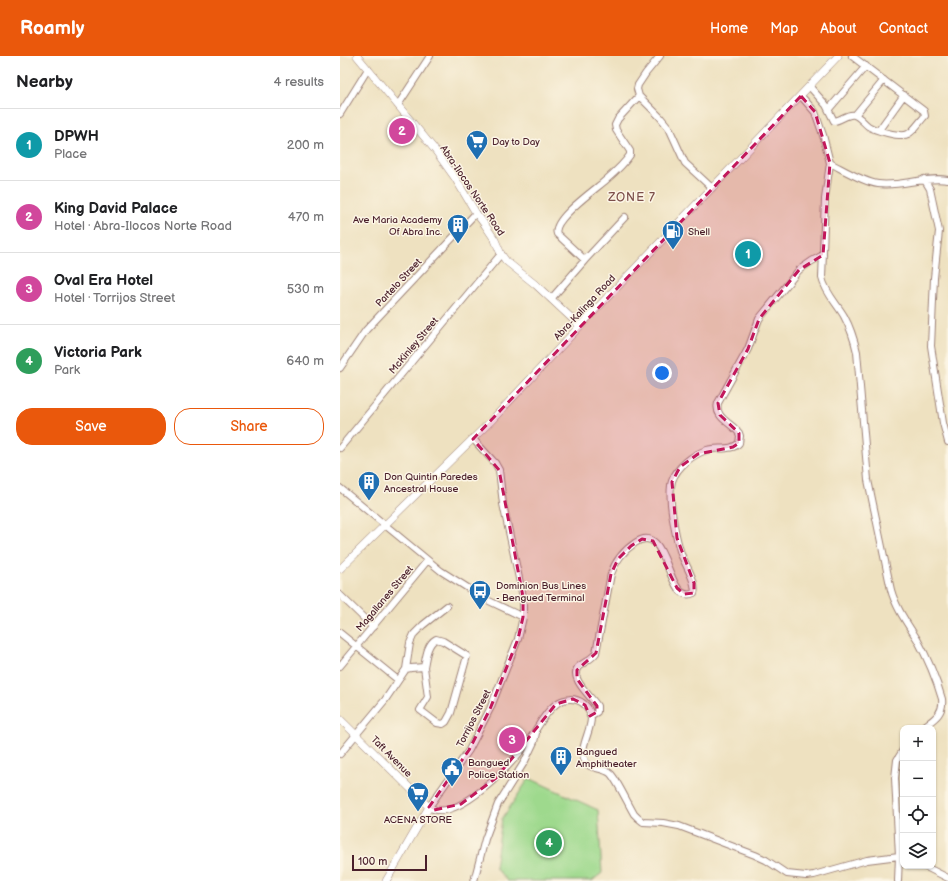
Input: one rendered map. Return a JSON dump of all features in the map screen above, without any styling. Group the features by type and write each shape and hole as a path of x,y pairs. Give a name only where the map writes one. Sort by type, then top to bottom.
{"main road":[{"name":"Abra-Ilocos Norte Road","path":"357,56 435,150 455,178 476,213 486,225 506,261 580,326"},
{"name":"Abra-Kalinga Road","path":"340,569 473,439 838,56"},
{"name":"Taft Avenue","path":"340,719 429,808"},
{"name":"Torrijos Street","path":"386,881 429,808"}],"street":[{"path":"398,105 430,56"},
{"path":"660,56 638,85 639,96 657,114 668,128 685,163 712,188"},
{"path":"810,87 828,109 834,121 850,115 855,115 867,125 879,130 899,135 909,134 924,116 925,112 852,56"},
{"path":"828,109 866,66"},
{"path":"340,114 368,69"},
{"path":"855,115 884,80"},
{"path":"879,130 904,95"},
{"path":"585,260 557,234 556,228 577,204 606,180 630,155 630,151 616,130 615,125 618,119 639,96"},
{"path":"801,96 815,112 823,134 830,163 826,199 822,281 844,317 854,339 857,352 868,480 891,590 897,606 932,670 942,699 942,708 938,716 926,725"},
{"path":"830,163 869,182 877,184 892,184 932,178 948,180"},
{"path":"924,179 930,189 939,231 934,278 931,346 943,422 948,442"},
{"name":"Partelo Street","path":"340,368 366,330 476,213"},
{"path":"551,299 624,218"},
{"name":"McKinley Street","path":"340,448 501,254"},
{"path":"590,716 597,712 597,706 580,684 576,674 579,666 593,658 596,653 610,574 614,566 618,559 631,546 642,539 649,539 653,541 660,551 677,588 684,594 688,595 694,593 694,583 681,554 677,538 672,511 672,482 680,467 698,454 708,450 733,447 739,442 740,433 717,412 718,403 748,348 759,319 799,270 823,255"},
{"name":"Torrijos Street","path":"429,808 469,750 490,710 518,639 523,617 523,597 503,504 499,470 495,463 473,439"},
{"path":"340,488 442,572 487,600 523,617"},
{"name":"Magallanes Street","path":"340,666 427,561"},
{"path":"340,595 373,627"},
{"path":"340,754 385,700 406,670 410,643 414,634 447,606"},
{"path":"340,633 398,680"},
{"path":"436,639 443,641 467,656 451,713 443,724 437,723 420,710 428,697 424,667 430,644 436,639"},
{"path":"406,670 424,667"},
{"path":"429,808 434,810 445,810 461,804 478,793 509,765 527,743 550,709 556,704 568,699 580,701 585,705 590,716 591,723 583,750 585,762 588,765 602,769 611,774 634,814 643,822 663,822 679,826 756,855 787,874 796,876 814,875 849,864 885,857 900,857"},
{"path":"942,708 948,712"},
{"path":"474,881 485,839 498,804 525,761 534,742 537,728"},
{"path":"900,755 897,760 895,778 900,844"},
{"path":"898,881 900,865"},
{"path":"930,869 948,878"}],"highlighted area":[{"path":"801,96 815,112 830,163 823,255 799,270 759,319 748,349 718,403 720,415 739,433 739,443 733,447 698,454 680,467 672,482 677,538 694,583 694,593 684,594 677,588 653,541 642,539 631,546 618,559 611,574 596,653 577,670 577,679 597,706 597,712 590,716 585,705 573,699 556,704 496,778 461,804 434,810 429,807 469,750 490,709 518,639 523,617 523,597 499,470 473,439"}],"green space":[{"path":"529,778 598,810 602,873 592,881 507,881 495,867 502,819"}],"place":[{"name":"King David Palace","path":"402,131"},
{"name":"Day to Day","path":"477,160"},
{"name":"Ave Maria Academy Of Abra Inc.","path":"458,244"},
{"name":"Shell","path":"673,250"},
{"name":"DPWH","path":"748,254"},
{"name":"Don Quintin Paredes Ancestral House","path":"369,502"},
{"name":"Dominion Bus Lines - Bengued Terminal","path":"480,610"},
{"name":"Oval Era Hotel","path":"512,740"},
{"name":"Bangued Amphitheater","path":"561,776"},
{"name":"Bangued Police Station","path":"452,788"},
{"name":"ACENA STORE","path":"418,812"},
{"name":"Victoria Park","path":"549,843"}],"district":[{"name":"ZONE 7","path":"632,197"}]}
